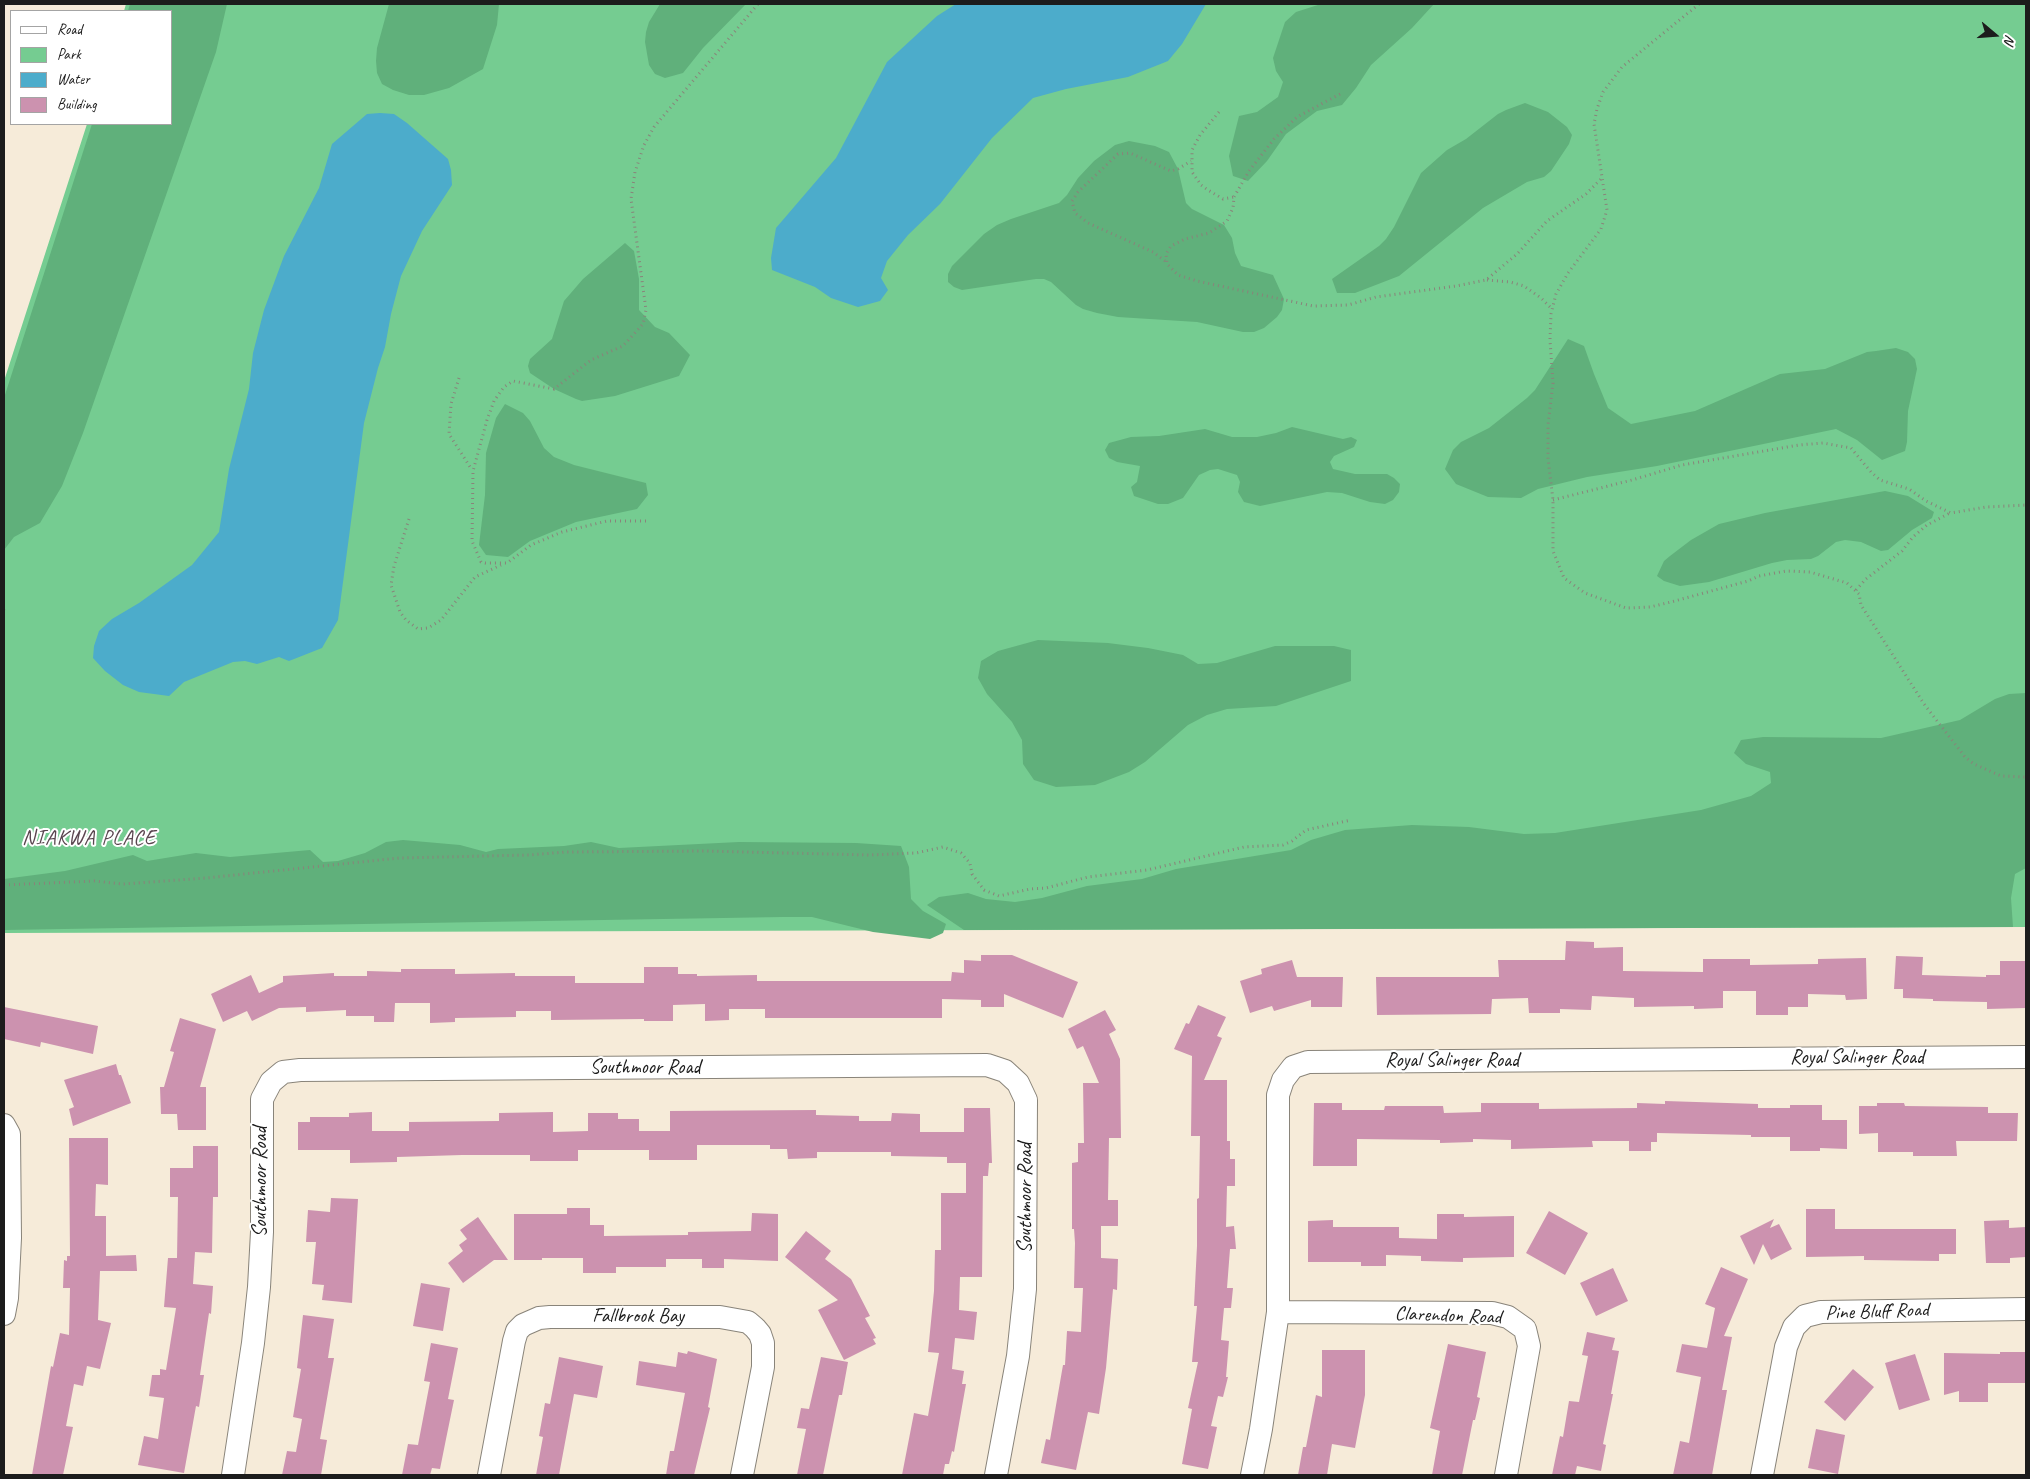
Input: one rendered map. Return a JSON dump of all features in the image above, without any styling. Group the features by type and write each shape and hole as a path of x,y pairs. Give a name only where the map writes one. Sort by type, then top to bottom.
{"street":[{"name":"Royal Salinger Road","path":"1252,1475 1261,1429 1278,1312 1278,1095 1283,1080 1293,1067 1308,1062 2026,1057"},
{"name":"Southmoor Road","path":"233,1475 253,1343 259,1287 262,1232 262,1099 270,1082 283,1072 300,1070 987,1065 1005,1071 1018,1083 1026,1100 1025,1289 1018,1356 996,1475"},
{"path":"4,1125 9,1134 10,1238 7,1298 4,1314"},
{"name":"Pine Bluff Road","path":"1762,1475 1786,1347 1794,1327 1805,1316 1821,1312 2026,1309"},
{"name":"Clarendon Road","path":"1278,1312 1492,1313 1508,1317 1514,1321 1525,1329 1530,1346 1506,1475"},
{"name":"Fallbrook Bay","path":"489,1475 517,1331 523,1325 539,1318 550,1317 720,1317 748,1322 760,1334 763,1343 763,1366 742,1475"}],"path":[{"path":"507,564 481,562 472,541 473,471 494,401 504,387 513,382 524,382 544,389 554,389 591,360 623,346 643,324 646,310 631,199 635,172 644,145 654,126 758,4"},
{"path":"1699,4 1622,67 1603,92 1594,124 1607,210 1601,230 1568,273 1556,294 1552,310 1550,340 1553,383 1548,425 1548,449 1553,500 1553,551 1564,578 1585,593 1621,608 1650,607 1748,581 1758,576 1786,572 1810,572 1848,583 1856,590 1862,605 1924,704 1965,757 1974,764 2001,776 2026,778"},
{"path":"1166,261 1167,249 1174,244 1209,233 1224,225 1231,213 1234,197 1249,171 1274,138 1297,117 1340,94"},
{"path":"1220,112 1200,135 1192,150 1192,172 1201,184 1223,199 1234,197"},
{"path":"1191,161 1171,171 1159,167 1138,155 1127,152 1118,154 1078,192 1072,201 1075,212 1088,223 1153,252 1166,261 1178,275 1197,281 1313,306 1348,305 1376,297 1486,280 1510,282 1524,286 1541,298 1552,310"},
{"path":"1486,280 1516,254 1547,222 1586,194 1602,178"},
{"path":"459,378 451,404 449,434 473,471"},
{"path":"1553,500 1682,465 1799,445 1832,443 1851,448 1880,480 1909,490 1926,502 1951,513"},
{"path":"1856,590 1866,579 1902,551 1913,537 1927,525 1951,513 1986,507 2026,505"},
{"path":"410,518 394,566 390,585 400,612 406,620 418,629 428,628 441,620 475,577 507,564 531,545 562,532 607,521 646,521"},
{"path":"4,885 94,882 123,884 206,878 399,858 529,856 565,852 705,851 869,855 916,853 943,847 961,853 970,863 972,874 984,890 999,896 1030,889 1046,888 1088,877 1146,870 1244,847 1283,845 1306,830 1351,820"}],"green space":[{"path":"126,4 2026,4 2026,927 4,933 4,381 87,125 172,125 172,10 124,10"},
{"path":"130,4 227,4 216,52 83,433 62,486 40,523 14,537 4,550 4,398 92,125 172,125 172,10 128,10"},
{"path":"389,4 499,4 497,25 483,69 449,88 424,95 409,95 382,84 377,73 377,48"},
{"path":"660,4 746,4 703,48 683,73 665,78 655,74 649,65 645,42 649,22"},
{"path":"1321,4 1434,4 1412,28 1371,65 1342,105 1317,111 1286,134 1267,161 1248,181 1233,176 1229,156 1239,116 1257,112 1278,97 1283,82 1276,71 1273,58 1285,22 1296,12"},
{"path":"1525,103 1548,112 1567,127 1572,135 1569,144 1551,171 1544,177 1527,182 1483,208 1399,276 1355,293 1337,293 1332,279 1386,239 1421,173 1447,150 1466,139 1498,114"},
{"path":"1129,141 1155,146 1169,152 1178,169 1186,203 1192,209 1224,225 1232,238 1235,253 1241,266 1273,275 1284,299 1282,310 1264,328 1254,332 1243,332 1197,322 1118,317 1097,313 1076,305 1051,282 1044,279 962,290 948,282 948,274 952,266 984,234 997,225 1011,219 1059,203 1094,161 1115,145"},
{"path":"625,243 634,251 639,279 639,310 655,327 669,333 690,355 679,376 615,396 582,401 554,389 530,373 528,366 530,359 552,339 564,301 583,279"},
{"path":"1568,339 1584,346 1608,408 1631,424 1695,411 1780,374 1825,369 1867,352 1896,348 1908,352 1915,359 1917,369 1908,411 1905,451 1882,460 1857,440 1836,429 1657,466 1587,477 1538,489 1521,498 1488,497 1456,484 1445,469 1453,450 1461,442 1489,428 1527,398 1535,390"},
{"path":"505,404 523,413 530,421 544,448 554,457 574,465 646,483 648,495 637,509 576,522 530,541 508,557 486,555 479,545 485,495 486,453 496,418"},
{"path":"1292,427 1343,439 1351,437 1357,440 1354,447 1334,456 1330,462 1333,469 1355,474 1387,474 1400,484 1399,492 1393,500 1385,504 1370,502 1342,493 1327,492 1260,506 1244,502 1238,492 1240,482 1237,475 1218,469 1199,475 1183,498 1168,504 1158,504 1134,496 1131,487 1137,482 1140,466 1117,462 1109,458 1105,450 1109,443 1131,437 1159,436 1205,429 1232,437 1257,437"},
{"path":"1885,491 1908,496 1934,512 1932,518 1912,530 1888,550 1881,551 1861,542 1845,540 1836,542 1811,559 1772,563 1709,582 1680,586 1664,581 1657,576 1664,561 1691,540 1719,524 1765,513"},
{"path":"1038,640 1108,643 1148,648 1183,655 1198,664 1217,663 1275,646 1334,646 1351,650 1351,681 1276,706 1227,709 1207,715 1188,725 1145,762 1129,772 1095,785 1056,787 1034,780 1023,764 1022,740 1012,722 987,694 978,678 981,661 998,651"},
{"path":"2026,693 2026,868 2015,874 2011,898 2013,927 964,930 927,905 939,897 968,893 986,899 1015,902 1042,898 1087,886 1142,879 1176,869 1291,850 1311,840 1345,830 1412,825 1469,827 1524,834 1555,833 1701,810 1751,796 1771,783 1770,772 1746,764 1734,753 1741,740 1763,737 1881,738 1960,720 1995,699 2009,694"},
{"path":"403,840 460,845 486,852 498,849 564,846 591,842 619,848 739,842 856,843 901,846 909,867 911,899 923,911 946,924 943,933 930,939 873,932 812,917 4,930 4,879 65,871 133,855 147,861 196,853 230,857 310,850 323,862 338,861 365,853 386,842"}],"water":[{"path":"956,4 1206,4 1182,44 1168,61 1128,77 1066,89 1033,98 992,138 940,204 908,235 887,261 881,278 888,290 880,301 858,307 831,298 815,287 772,270 771,258 776,228 836,158 887,62 937,16"},
{"path":"367,114 394,114 448,159 452,185 422,231 401,276 391,314 385,347 364,423 338,620 322,648 289,661 279,657 257,664 245,661 233,662 184,682 169,696 139,692 123,685 105,671 93,658 94,646 99,631 112,619 139,603 192,565 219,532 229,469 249,389 253,353 264,310 284,256 319,188 332,144"}],"building":[{"path":"1566,941 1594,942 1594,948 1623,947 1623,971 1703,972 1703,959 1750,959 1750,965 1818,964 1818,959 1866,958 1867,999 1846,1000 1845,995 1808,994 1808,1007 1788,1007 1788,1015 1756,1015 1756,991 1723,991 1723,1008 1694,1009 1694,1006 1634,1007 1634,998 1592,996 1591,1010 1560,1009 1560,1013 1529,1013 1528,998 1492,999 1491,1014 1377,1015 1376,977 1499,977 1498,960 1565,960"},
{"path":"981,955 1012,955 1078,982 1063,1018 1004,994 1004,1007 981,1007 981,1000 942,999 942,1018 765,1018 765,1009 729,1009 729,1020 705,1021 705,1004 673,1005 673,1021 644,1021 644,1019 551,1020 551,1011 516,1011 516,1017 455,1018 455,1022 430,1023 430,1003 395,1003 394,1022 374,1022 374,1016 346,1016 346,1010 306,1012 306,1007 279,1008 252,1021 247,1011 223,1022 211,994 251,975 259,993 283,982 283,976 334,973 334,976 367,976 367,971 401,972 401,969 455,969 455,974 515,973 515,976 575,976 575,983 644,983 644,967 678,967 678,974 697,974 697,976 757,975 757,981 951,981 952,972 964,973 964,960 981,961"},
{"path":"1896,956 1923,957 1922,975 1986,977 1986,975 2000,975 2000,961 2026,961 2026,1008 1987,1009 1987,1002 1933,1001 1933,999 1903,998 1903,989 1894,989"},
{"path":"1292,960 1297,977 1343,977 1342,1007 1311,1007 1311,1000 1274,1011 1272,1006 1250,1013 1240,981 1262,974 1261,969"},
{"path":"1198,1005 1226,1017 1217,1036 1222,1038 1204,1080 1227,1080 1227,1141 1230,1141 1230,1159 1235,1159 1235,1186 1227,1186 1226,1227 1234,1226 1236,1249 1230,1249 1227,1288 1233,1288 1231,1308 1224,1308 1221,1340 1229,1341 1226,1377 1228,1377 1223,1397 1218,1396 1211,1426 1217,1427 1208,1469 1182,1464 1192,1409 1188,1408 1198,1362 1192,1362 1197,1306 1194,1306 1200,1136 1191,1136 1192,1056 1174,1049 1186,1023 1189,1024"},
{"path":"4,1007 98,1026 93,1054 41,1042 40,1047 4,1039"},
{"path":"1105,1010 1116,1030 1109,1034 1120,1059 1121,1138 1109,1138 1108,1200 1118,1200 1118,1226 1101,1226 1101,1258 1118,1259 1117,1290 1113,1289 1106,1368 1099,1414 1088,1412 1076,1470 1041,1463 1046,1439 1050,1440 1063,1365 1065,1365 1067,1331 1081,1332 1083,1288 1074,1288 1075,1243 1074,1229 1072,1229 1072,1163 1078,1162 1078,1143 1084,1143 1083,1083 1099,1083 1083,1046 1077,1049 1068,1029"},
{"path":"180,1018 216,1029 200,1087 206,1087 206,1130 178,1130 177,1114 161,1114 160,1087 164,1087 174,1052 170,1051"},
{"path":"116,1064 131,1103 73,1126 69,1109 74,1107 64,1080"},
{"path":"1665,1101 1758,1104 1758,1108 1822,1105 1822,1120 1847,1120 1847,1149 1820,1148 1820,1151 1790,1151 1790,1137 1657,1133 1657,1142 1651,1142 1651,1151 1629,1151 1629,1141 1592,1141 1593,1147 1511,1149 1511,1140 1473,1139 1473,1142 1440,1143 1440,1140 1357,1139 1357,1166 1313,1166 1314,1103 1342,1103 1342,1110 1384,1110 1385,1106 1443,1106 1444,1113 1481,1112 1481,1103 1539,1103 1539,1109 1637,1108 1637,1103 1665,1104"},
{"path":"1877,1103 1904,1103 1905,1106 1988,1107 1988,1113 2018,1113 2017,1141 1956,1141 1957,1156 1913,1156 1913,1152 1878,1152 1878,1133 1859,1134 1859,1106 1877,1106"},
{"path":"964,1108 990,1108 992,1163 989,1163 988,1176 983,1176 982,1277 960,1277 959,1310 977,1312 974,1340 955,1338 952,1369 964,1371 962,1384 966,1384 954,1452 952,1451 949,1464 945,1464 943,1475 902,1475 914,1413 928,1416 939,1353 928,1352 934,1291 935,1250 941,1250 941,1193 966,1193 966,1163 947,1163 947,1157 891,1156 891,1152 817,1152 817,1158 788,1159 787,1149 770,1149 770,1145 697,1145 697,1160 649,1160 649,1150 578,1150 578,1161 530,1161 530,1155 462,1155 397,1157 397,1162 350,1163 350,1150 298,1150 298,1122 310,1122 310,1117 349,1117 349,1113 372,1112 372,1131 409,1131 409,1122 499,1121 499,1113 553,1112 553,1132 588,1131 588,1113 618,1113 618,1119 639,1119 639,1131 670,1131 670,1111 816,1110 816,1115 859,1116 859,1121 891,1121 892,1113 920,1114 920,1132 964,1132"},
{"path":"69,1138 108,1138 108,1185 96,1184 95,1216 106,1216 106,1256 136,1255 137,1271 100,1271 98,1320 111,1323 100,1369 87,1366 83,1386 74,1384 66,1426 73,1427 63,1475 32,1475 51,1366 53,1367 60,1333 69,1335 70,1288 63,1288 64,1260 67,1261 67,1256 70,1256"},
{"path":"193,1146 218,1146 218,1197 213,1197 212,1253 195,1252 193,1284 213,1286 211,1314 209,1313 200,1375 204,1375 199,1407 196,1406 184,1473 138,1465 144,1436 158,1439 164,1398 149,1396 152,1375 160,1375 160,1369 166,1370 176,1308 164,1307 168,1258 177,1258 178,1197 170,1197 170,1168 193,1168"},
{"path":"331,1198 358,1199 352,1303 322,1300 324,1285 312,1284 316,1242 306,1242 308,1210 330,1212"},
{"path":"567,1208 590,1208 590,1225 604,1225 604,1236 688,1235 688,1232 751,1231 752,1213 778,1214 778,1261 724,1259 724,1268 702,1268 702,1259 666,1259 666,1267 616,1267 616,1273 583,1273 583,1258 514,1260 514,1214 567,1214"},
{"path":"1806,1209 1835,1209 1835,1229 1956,1229 1956,1254 1939,1254 1939,1261 1864,1260 1864,1256 1806,1257"},
{"path":"1549,1211 1588,1233 1565,1275 1526,1253"},
{"path":"1437,1214 1464,1214 1464,1217 1514,1216 1514,1257 1463,1258 1463,1262 1421,1261 1421,1256 1386,1255 1386,1266 1361,1266 1361,1262 1308,1262 1308,1221 1333,1220 1333,1227 1399,1227 1399,1238 1437,1239"},
{"path":"478,1217 508,1260 494,1260 463,1283 448,1263 463,1251 459,1245 467,1239 460,1230"},
{"path":"1774,1219 1770,1228 1779,1224 1792,1249 1771,1260 1763,1244 1754,1265 1740,1236"},
{"path":"2009,1220 2009,1228 2026,1227 2026,1257 2010,1258 2010,1263 1986,1263 1984,1221"},
{"path":"806,1231 831,1251 825,1259 851,1279 870,1316 865,1318 876,1338 873,1339 876,1344 844,1360 818,1310 838,1300 785,1257"},
{"path":"1721,1267 1748,1279 1724,1336 1732,1337 1722,1390 1727,1390 1712,1475 1673,1475 1680,1441 1689,1443 1701,1377 1676,1372 1682,1344 1707,1348 1715,1308 1705,1304"},
{"path":"1613,1268 1628,1301 1596,1316 1580,1283"},
{"path":"421,1283 450,1288 443,1331 413,1326"},
{"path":"303,1315 334,1319 328,1358 334,1358 320,1439 327,1440 321,1475 282,1475 287,1451 296,1452 302,1419 293,1417 301,1369 297,1368"},
{"path":"1587,1332 1615,1338 1612,1350 1619,1351 1603,1444 1606,1445 1601,1471 1577,1466 1575,1475 1552,1475 1560,1436 1563,1437 1569,1401 1579,1402 1588,1356 1582,1355"},
{"path":"431,1343 458,1348 448,1399 454,1400 440,1469 432,1468 430,1475 402,1475 408,1444 418,1445 430,1382 424,1381"},
{"path":"1448,1344 1486,1352 1477,1397 1480,1398 1475,1420 1473,1420 1462,1475 1432,1475 1440,1431 1430,1428"},
{"path":"1322,1350 1365,1350 1365,1395 1355,1448 1332,1444 1327,1475 1298,1475 1303,1447 1306,1447 1316,1395 1322,1397"},
{"path":"688,1351 717,1359 708,1407 710,1408 694,1475 666,1475 670,1451 674,1451 685,1393 636,1385 639,1361 676,1367 678,1352 687,1354"},
{"path":"2000,1352 2026,1352 2026,1383 1988,1383 1988,1402 1959,1402 1959,1391 1944,1395 1944,1353 2000,1354"},
{"path":"1915,1354 1930,1400 1899,1410 1885,1363"},
{"path":"559,1357 603,1366 597,1398 574,1394 559,1475 536,1475 543,1437 539,1436 545,1403 550,1404"},
{"path":"821,1357 848,1362 842,1395 839,1395 823,1475 797,1475 806,1429 797,1428 801,1408 809,1409"},
{"path":"1853,1369 1874,1387 1845,1421 1824,1402"},
{"path":"1816,1429 1845,1435 1838,1474 1808,1468"}],"district":[{"name":"NIAKWA PLACE","path":"89,838"}]}
